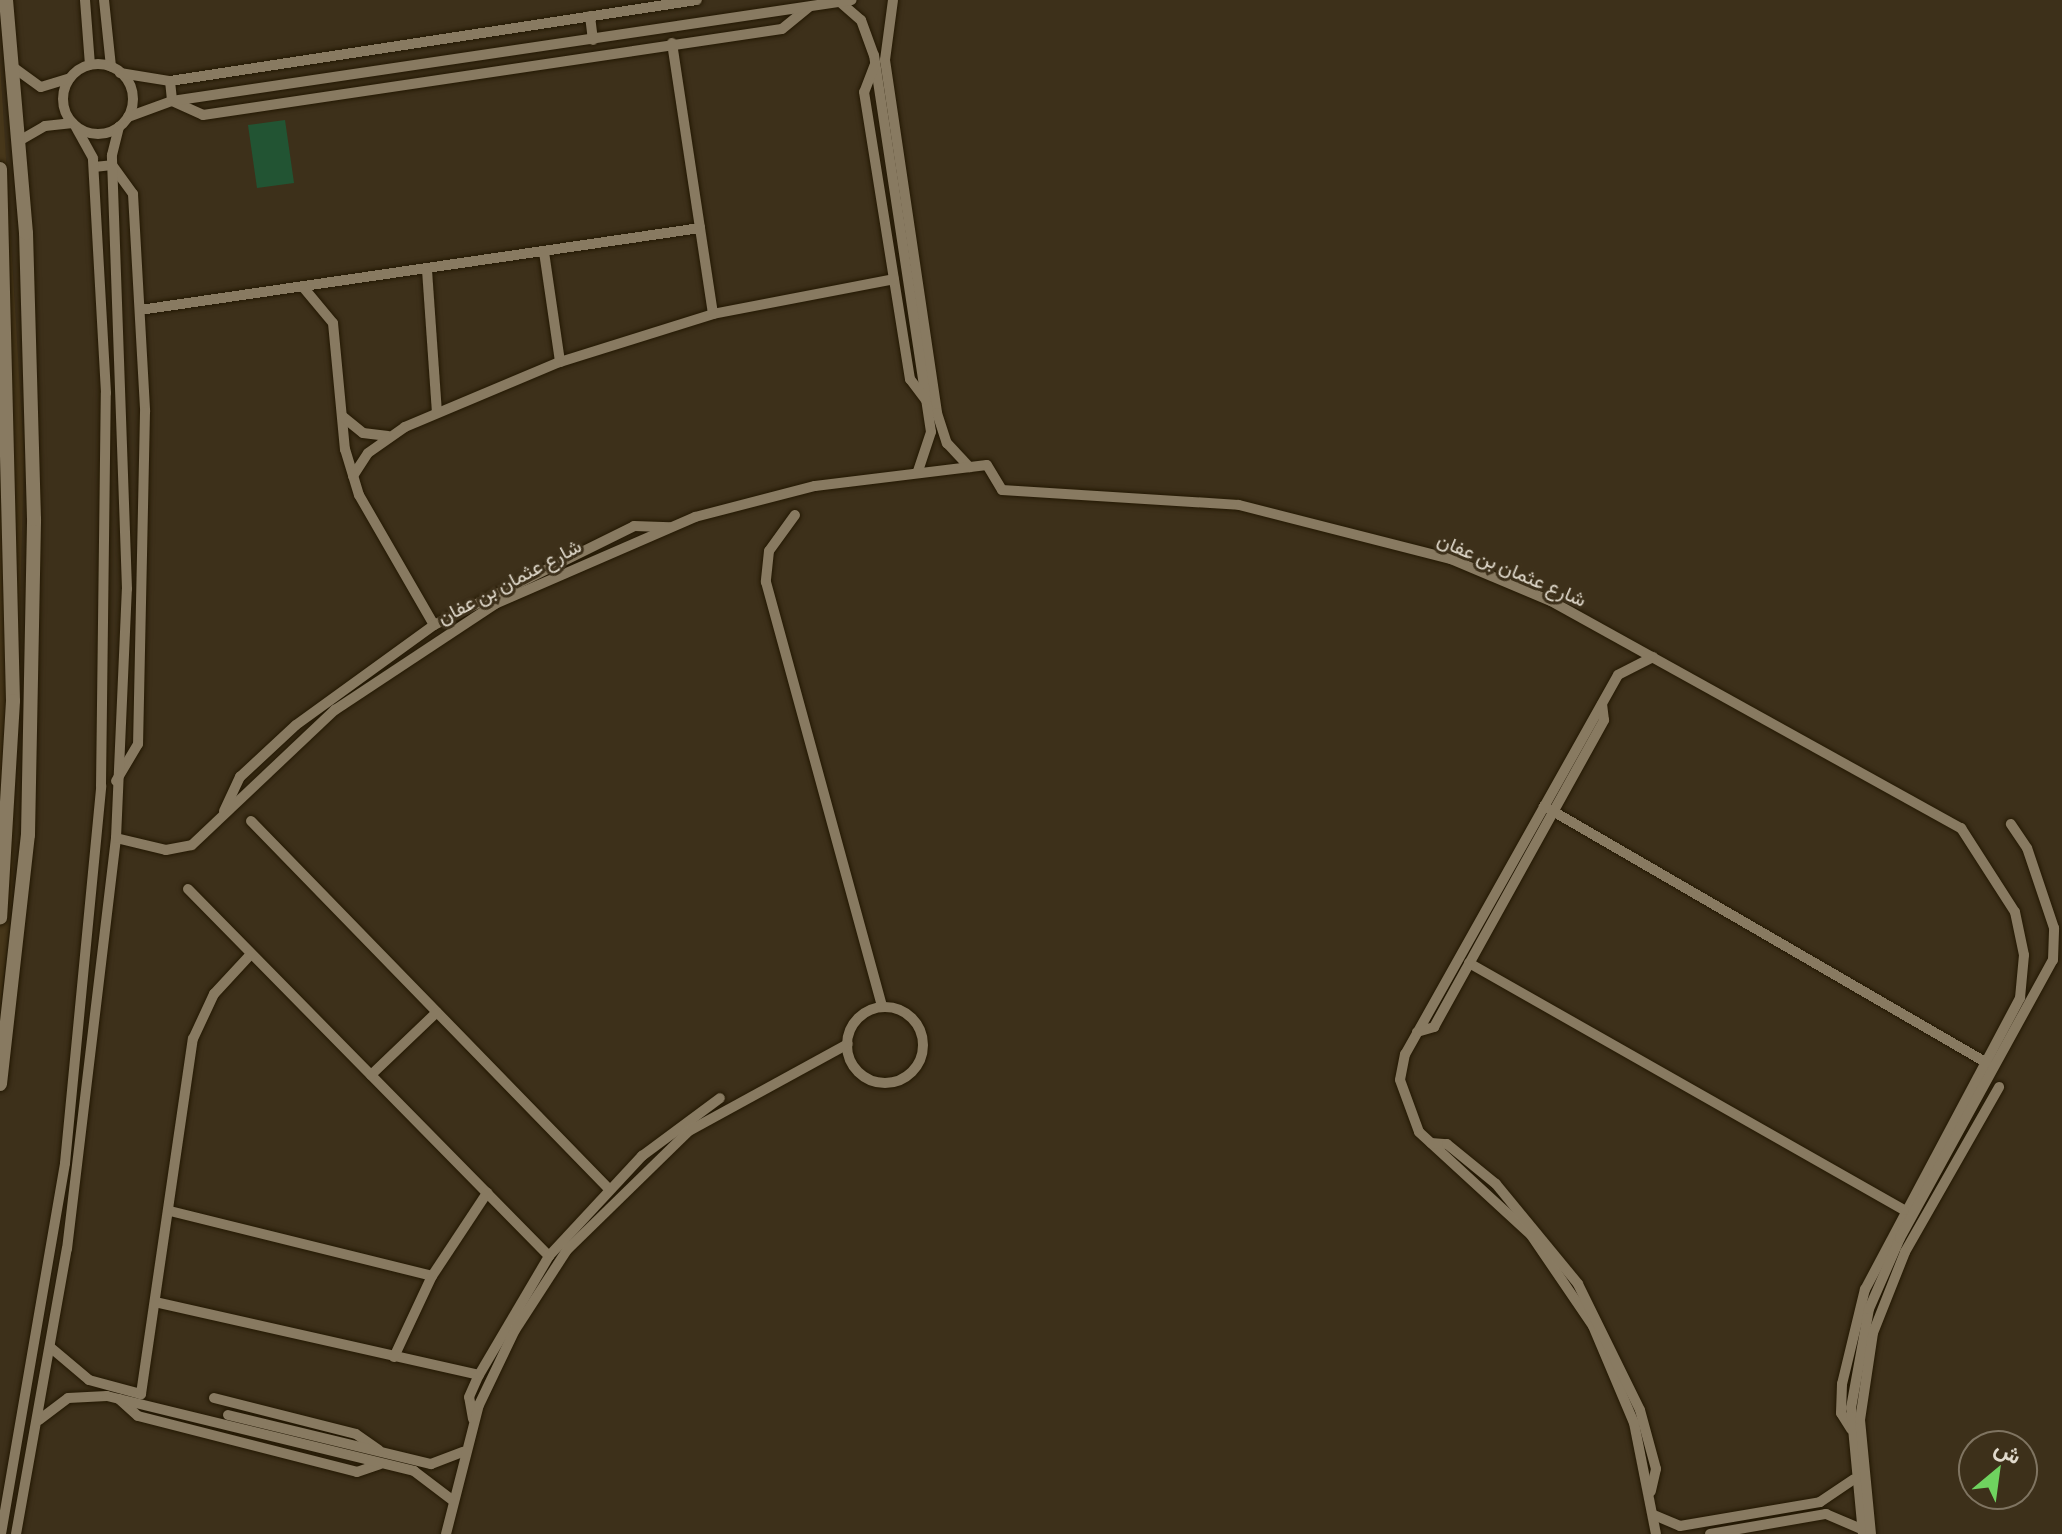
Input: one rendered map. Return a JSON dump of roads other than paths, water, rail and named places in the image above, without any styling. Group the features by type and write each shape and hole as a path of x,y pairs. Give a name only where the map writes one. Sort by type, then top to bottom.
{"street":[{"path":"0,1084 28,835 35,424 19,141 6,0"},
{"path":"85,0 90,65"},
{"path":"104,0 116,70 131,89 128,117"},
{"path":"13,67 41,87 72,76 90,65 170,81 697,0"},
{"path":"19,141 45,126 74,125 102,134 119,127 128,117 172,101 852,0"},
{"path":"893,0 885,60 937,413 947,443 969,467"},
{"path":"840,2 866,27 875,64 926,400 930,446 918,471"},
{"path":"172,101 203,115 782,29 809,7"},
{"path":"618,12 622,35"},
{"path":"590,16 593,40"},
{"path":"672,43 713,314"},
{"path":"875,64 864,92 910,379 926,400"},
{"path":"1,1534 65,1163 101,786 108,483 94,167 63,105 72,76"},
{"path":"170,81 172,101"},
{"path":"16,1534 50,1347 116,838 125,517 112,165 119,127"},
{"path":"94,167 112,165"},
{"path":"112,165 133,194 140,310 140,702 135,754 116,781"},
{"path":"0,169 6,273 13,701 0,918"},
{"path":"140,310 700,228"},
{"path":"544,252 560,362"},
{"path":"427,270 437,412"},
{"path":"6,273 27,272"},
{"path":"353,476 390,436 437,412 560,362 713,314 894,279"},
{"path":"303,287 333,323 342,416 353,476 434,625"},
{"path":"342,416 363,433 390,436"},
{"name":"شارع عثمان بن عفان","path":"116,838 179,849 203,838 223,813 298,740 413,654 537,583 670,527 778,494 918,471 987,465 1002,490 1185,497 1346,527 1501,579 1653,657 1961,828 2020,926 2023,984 2013,1028"},
{"path":"108,483 124,482"},
{"path":"795,515 773,543 766,582 882,1006"},
{"path":"108,517 125,517"},
{"path":"223,813 234,785 288,732 434,625 634,526 670,527"},
{"path":"1653,657 1622,671 1602,704 1604,720 1417,1032 1400,1080 1410,1119 1431,1143 1524,1228 1569,1285 1621,1386 1651,1491 1656,1534"},
{"path":"1417,1032 1434,1027 1549,809"},
{"path":"1549,809 1987,1063"},
{"path":"251,821 609,1189"},
{"path":"1851,1429 1840,1408 1848,1347 1872,1273 1987,1063 2051,969 2055,944 2030,854 2011,824"},
{"path":"188,889 549,1256"},
{"path":"50,1347 79,1375 141,1394 193,1039 214,994 251,954"},
{"path":"1469,963 1904,1210"},
{"path":"882,1006 914,1023 923,1038 906,1078 869,1079 853,1063 848,1044 861,1013 882,1006"},
{"path":"371,1075 437,1012"},
{"path":"1865,1533 1853,1480 1851,1429 1858,1350 1886,1279 2013,1028"},
{"path":"446,1534 473,1419 539,1290 618,1194 708,1119 848,1044"},
{"path":"1865,1533 1861,1397 1886,1279 1999,1087"},
{"path":"473,1419 469,1397 479,1375 549,1256 609,1189 720,1098"},
{"path":"394,1357 432,1276 487,1193"},
{"path":"170,1211 432,1276"},
{"path":"155,1302 479,1375"},
{"path":"38,1421 68,1398 119,1399 422,1474 452,1500"},
{"path":"214,1398 356,1434 380,1452"},
{"path":"228,1415 431,1464 463,1452"},
{"path":"1654,1515 1680,1526 1820,1502 1853,1480"},
{"path":"1710,1534 1826,1514 1865,1533"}]}
